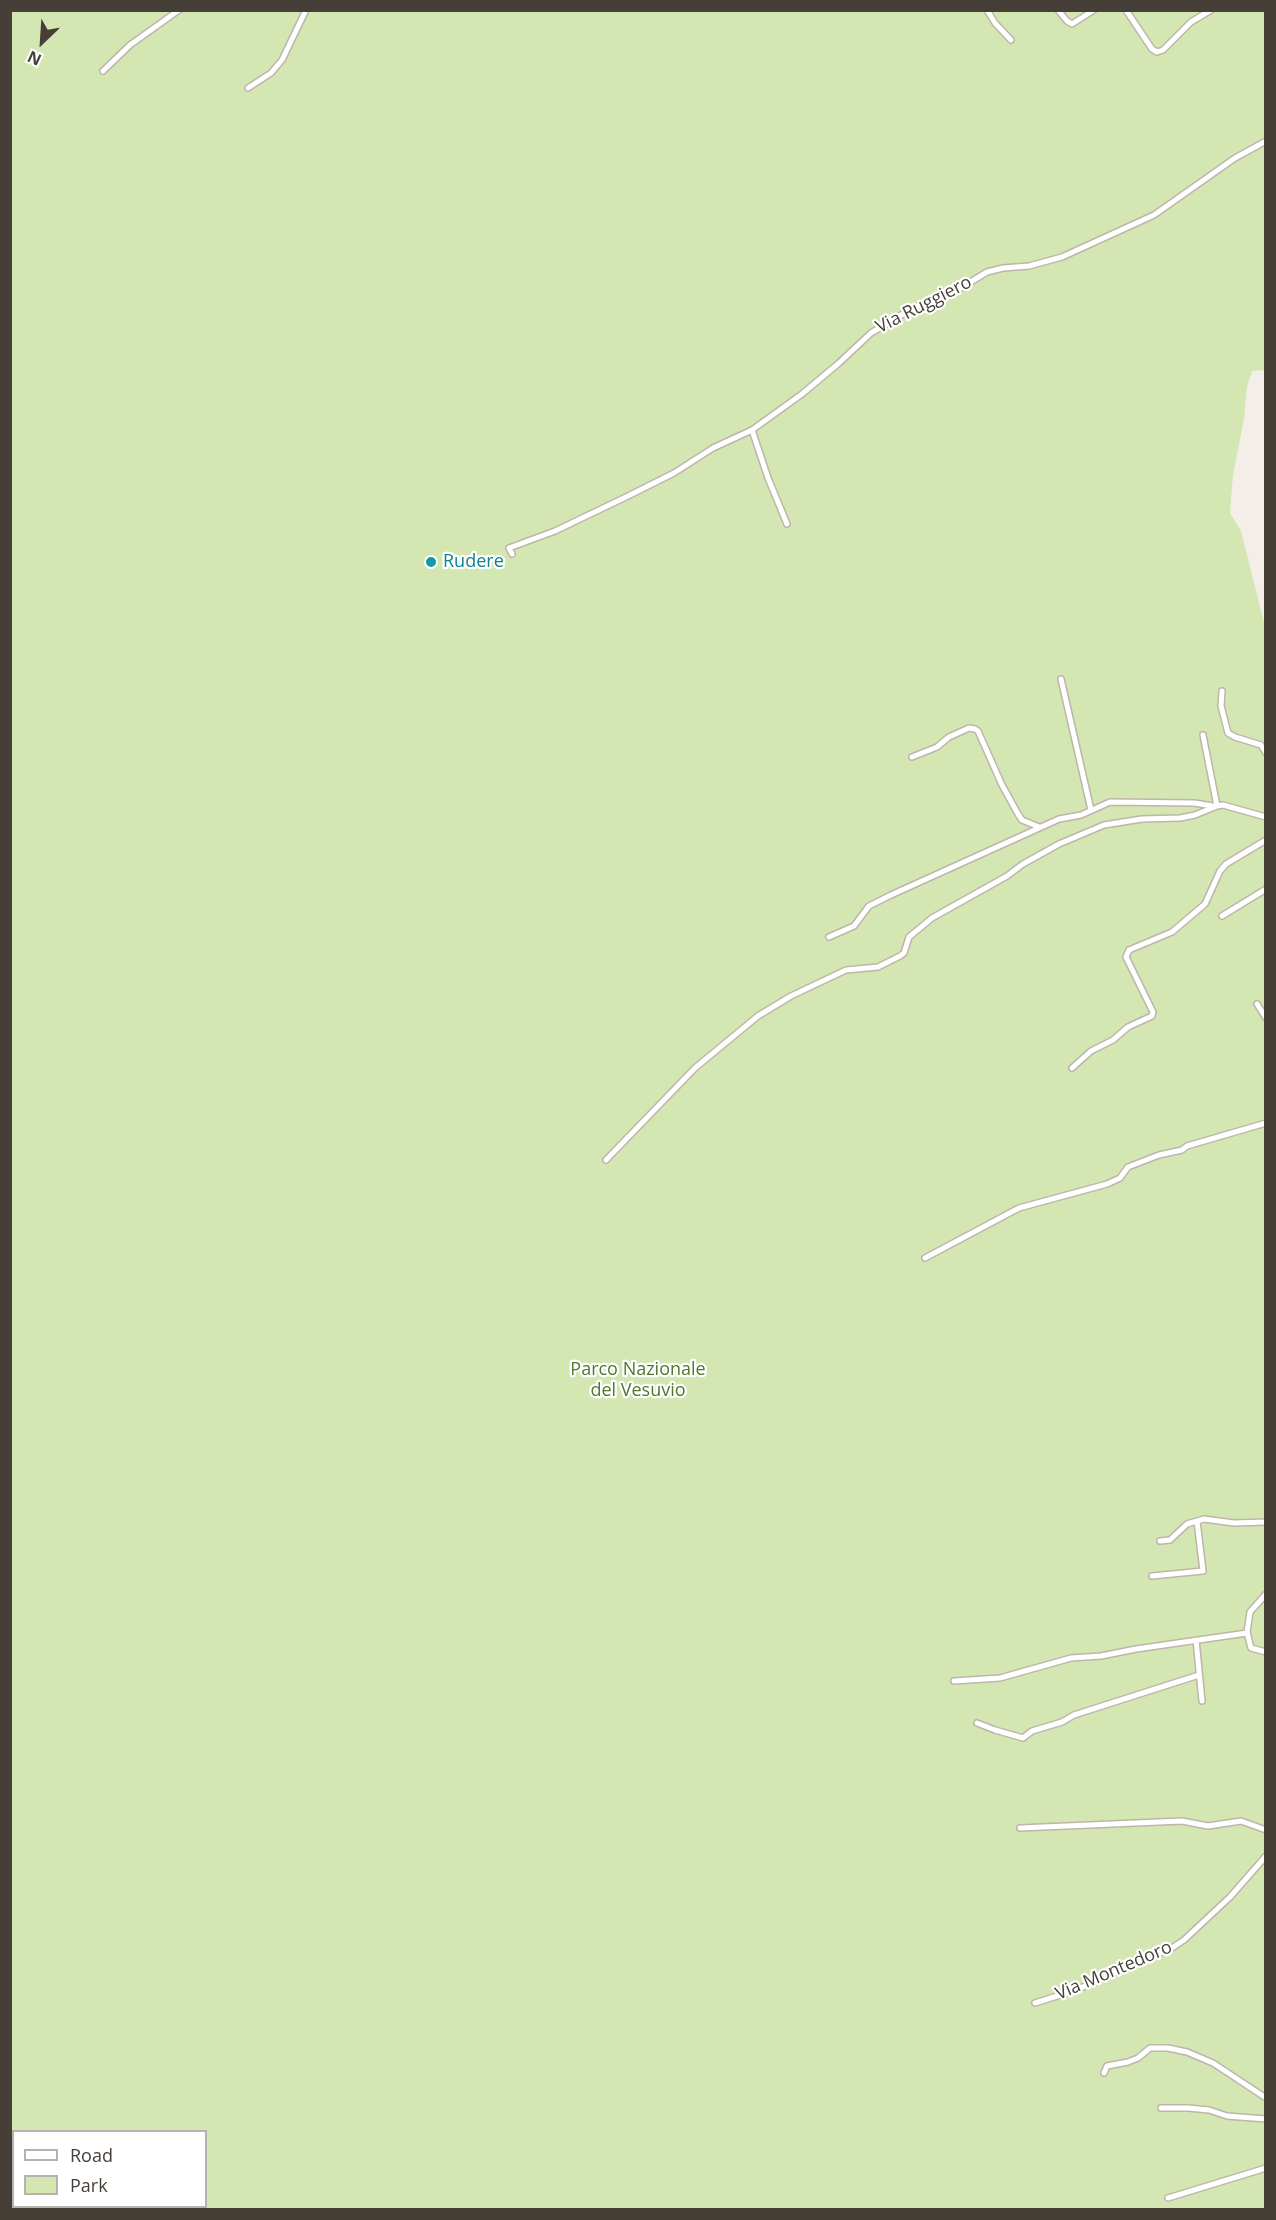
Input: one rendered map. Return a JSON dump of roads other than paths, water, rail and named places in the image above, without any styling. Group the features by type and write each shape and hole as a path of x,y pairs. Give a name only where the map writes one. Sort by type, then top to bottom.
{"street":[{"path":"103,71 130,45 179,10"},
{"path":"248,88 272,73 282,60 306,10"},
{"path":"987,10 994,23 1011,40"},
{"path":"1058,10 1066,21 1072,24 1094,10"},
{"path":"1125,10 1152,49 1157,52 1163,51 1191,22 1211,10"},
{"name":"Via Ruggiero","path":"512,554 510,548 555,531 626,497 674,473 713,448 752,430 802,394 871,333 913,308 954,292 987,272 1029,266 1062,257 1154,215 1235,158 1266,141"},
{"path":"752,430 787,524"},
{"path":"1061,679 1091,810"},
{"path":"1222,691 1221,706 1228,733 1261,745 1266,753"},
{"path":"912,757 938,747 949,737 969,728 975,729 1018,814 1022,820 1039,827"},
{"path":"1203,735 1216,806"},
{"path":"829,937 854,926 869,906 1039,827 1059,819 1081,815 1110,802 1194,803 1222,806 1266,817"},
{"path":"606,1160 695,1068 758,1016 777,1004 846,970 878,966 900,956 904,953 909,938 932,918 1007,876 1035,857 1075,837 1104,825 1142,819 1180,818 1195,815 1216,806"},
{"path":"1072,1068 1091,1051 1113,1040 1128,1027 1152,1016 1153,1012 1126,957 1129,950 1172,932 1207,902 1217,877 1227,864 1266,840"},
{"path":"1222,916 1266,889"},
{"path":"1257,1004 1266,1018"},
{"path":"925,1258 1020,1208 1107,1184 1120,1178 1128,1167 1159,1155 1266,1123"},
{"path":"1160,1541 1170,1540 1187,1524 1203,1519 1234,1523 1266,1522"},
{"path":"1152,1576 1203,1571 1197,1521"},
{"path":"1266,1594 1250,1612 1247,1634 1251,1648 1266,1653"},
{"path":"954,1681 991,1680 1055,1661 1247,1634"},
{"path":"1196,1640 1202,1701"},
{"path":"977,1723 995,1731 1023,1738 1032,1731 1062,1722 1074,1715 1199,1675"},
{"path":"1020,1828 1182,1821 1208,1826 1241,1821 1266,1830"},
{"name":"Via Montedoro","path":"1035,2002 1076,1990 1172,1948 1184,1940 1230,1897 1266,1856"},
{"path":"1104,2073 1107,2066 1138,2058 1150,2048 1168,2048 1187,2052 1214,2063 1266,2098"},
{"path":"1161,2108 1209,2110 1227,2116 1266,2119"},
{"path":"1168,2198 1266,2168"}],"place":[{"name":"Rudere","path":"431,562"}],"park label":[{"name":"Parco Nazionale del Vesuvio","path":"638,1380"}]}
